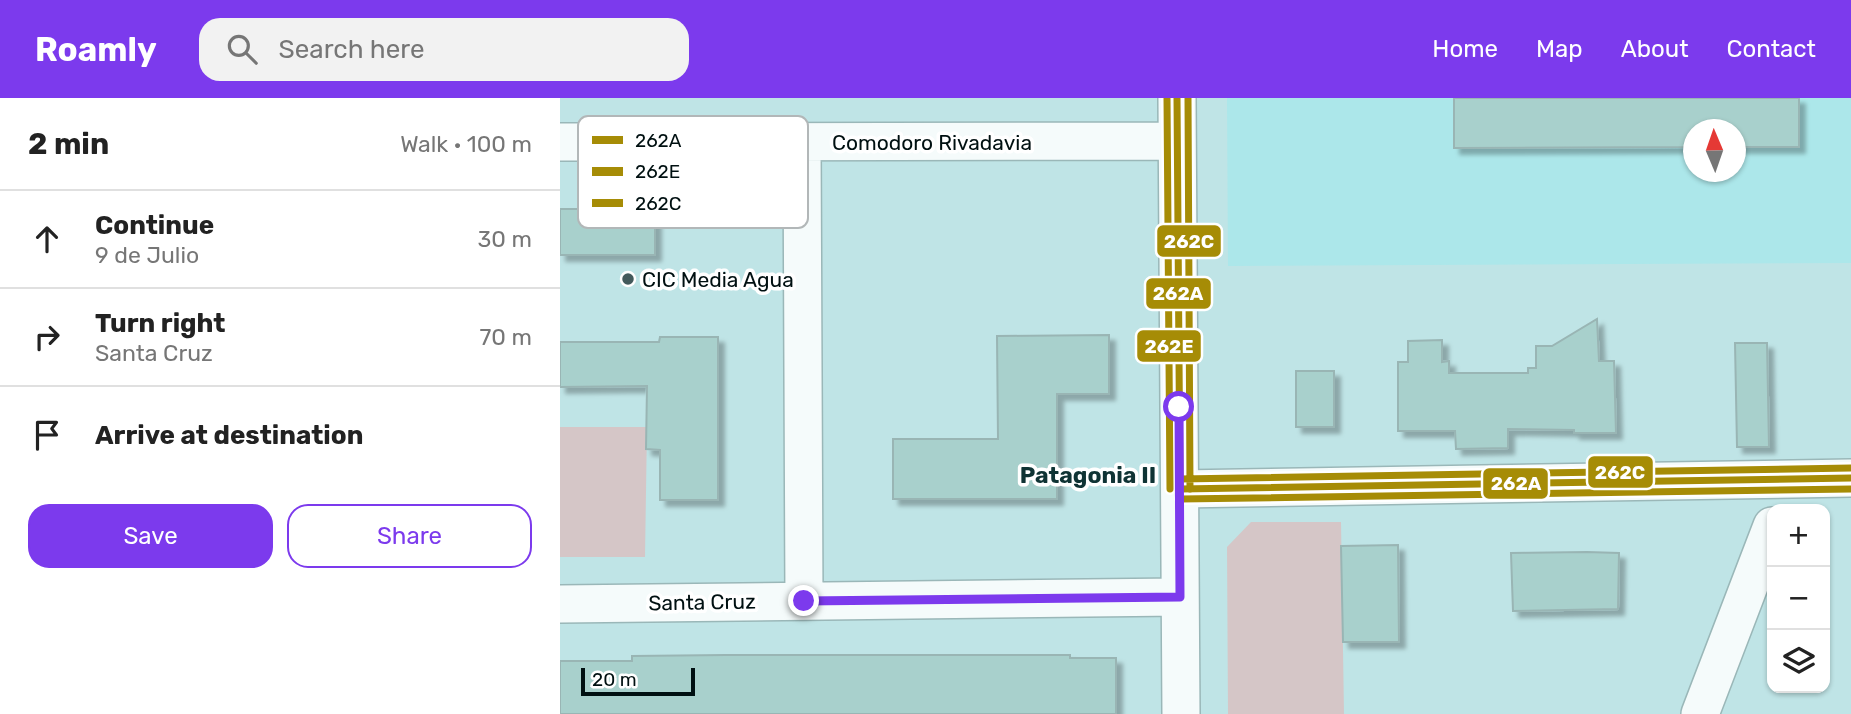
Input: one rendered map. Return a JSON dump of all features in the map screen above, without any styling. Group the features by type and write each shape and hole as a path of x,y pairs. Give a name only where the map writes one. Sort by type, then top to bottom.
{"street":[{"path":"1177,98 1181,714"},
{"name":"Comodoro Rivadavia","path":"808,142 1177,141"},
{"name":"Comodoro Rivadavia","path":"560,142 578,142"},
{"path":"802,228 804,601"},
{"path":"1180,489 1785,494 1851,478"},
{"path":"1700,714 1767,539"},
{"name":"Santa Cruz","path":"560,604 1180,597"}],"shaded area":[{"path":"1227,98 1851,98 1851,263 1228,266"},
{"path":"560,427 647,427 645,557 560,557"},
{"path":"1251,522 1341,522 1344,714 1228,714 1227,547"}],"building":[{"path":"1454,98 1799,98 1799,147 1746,147 1746,119 1683,119 1683,147 1454,148"},
{"path":"560,209 578,209 578,228 655,228 655,255 560,255"},
{"path":"1597,319 1599,361 1614,361 1616,433 1508,429 1508,448 1456,449 1455,431 1398,431 1398,362 1408,362 1408,341 1442,340 1442,362 1449,361 1449,373 1528,373 1528,368 1536,368 1536,346 1552,346"},
{"path":"1109,335 1109,394 1057,394 1057,499 893,499 893,439 998,439 997,336"},
{"path":"660,337 718,337 718,500 660,500 660,450 646,449 647,386 560,387 560,342 659,342"},
{"path":"1735,343 1767,343 1769,447 1737,447"},
{"path":"1296,371 1334,371 1334,427 1296,427"},
{"path":"1398,545 1399,642 1343,642 1341,546"},
{"path":"1511,553 1619,553 1618,609 1513,611"},
{"path":"1070,655 1070,658 1116,658 1116,714 560,714 560,661 632,661 632,656"}],"transit line":[{"name":"262E","path":"1167,98 1170,489"},
{"name":"262A","path":"1177,98 1180,489"},
{"name":"262C","path":"1188,98 1190,489"},
{"name":"262C","path":"1180,479 1851,468"},
{"name":"262A","path":"1180,489 1851,478"},
{"name":"262E","path":"1180,499 1851,489"}],"place":[{"name":"CIC Media Agua","path":"628,279"}],"district":[{"name":"Patagonia II","path":"1088,475"}],"route":[{"path":"804,601 1180,597 1179,407"}]}
